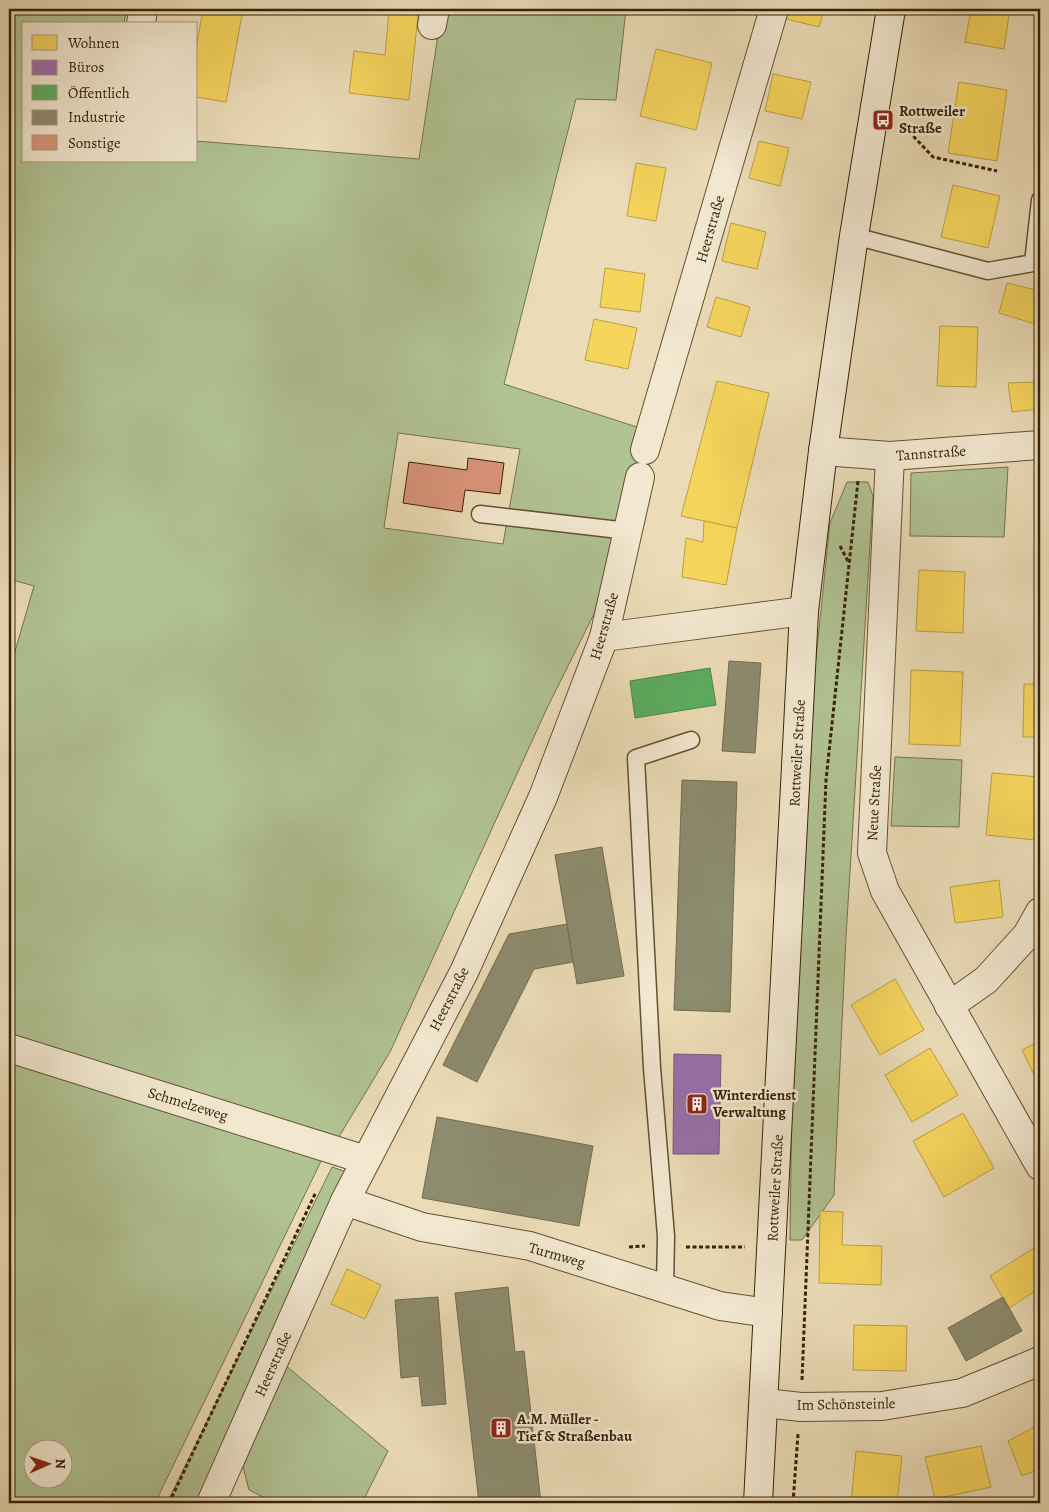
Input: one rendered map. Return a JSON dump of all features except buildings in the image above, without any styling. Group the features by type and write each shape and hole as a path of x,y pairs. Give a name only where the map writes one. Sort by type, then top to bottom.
{"street":[{"path":"141,22 142,9"},
{"name":"Heerstraße","path":"645,450 774,9"},
{"name":"Rottweiler Straße","path":"758,1503 765,1403 804,611 823,451 854,236 891,9"},
{"name":"Tannstraße","path":"823,451 890,456 1040,445"},
{"name":"Neue Straße","path":"890,456 872,853 885,891 1040,1166"},
{"name":"Heerstraße","path":"210,1503 345,1201 464,972 542,797 604,637 640,477"},
{"path":"604,637 804,611"},
{"path":"949,1006 986,980 1026,935 1040,912"},
{"name":"Schmelzeweg","path":"9,1048 366,1160"},
{"name":"Turmweg","path":"345,1201 422,1227 530,1246 665,1287 720,1306 768,1313"},
{"name":"Im Schönsteinle","path":"765,1403 801,1407 882,1406 962,1393 1040,1361"}],"lane":[{"path":"854,236 988,271 1033,263 1040,200"},
{"path":"480,514 628,531"},
{"path":"665,1287 666,1236 652,1068 636,758 691,740"}],"path":[{"path":"898,120 932,157 997,171"},
{"path":"793,1503 801,1407 826,780 861,454"},
{"path":"169,1503 336,1150"}],"green space":[{"path":"9,9 126,9 124,22 22,22 22,162 198,162 198,141 419,159 442,9 626,9 616,100 576,99 504,384 646,430 608,586 548,706 390,1052 334,1145 9,1044 9,672 34,586 9,579","holes":["398,433 520,449 503,544 384,528"]},
{"path":"1008,467 1004,537 910,536 911,473"},
{"path":"847,482 868,482 873,496 846,937 834,1195 802,1240 790,1240 793,1003 807,745 830,523"},
{"path":"895,757 962,760 959,827 891,826"},
{"path":"9,1054 326,1151 155,1503 9,1503"},
{"path":"332,1167 347,1172 205,1503 167,1503"},
{"path":"285,1365 388,1451 362,1503 275,1503 249,1490 242,1463"}],"place":[{"name":"Rottweiler Straße","path":"883,120"},
{"name":"Winterdienst Verwaltung","path":"697,1104"},
{"name":"A.M. Müller - Tief & Straßenbau","path":"501,1428"}]}
